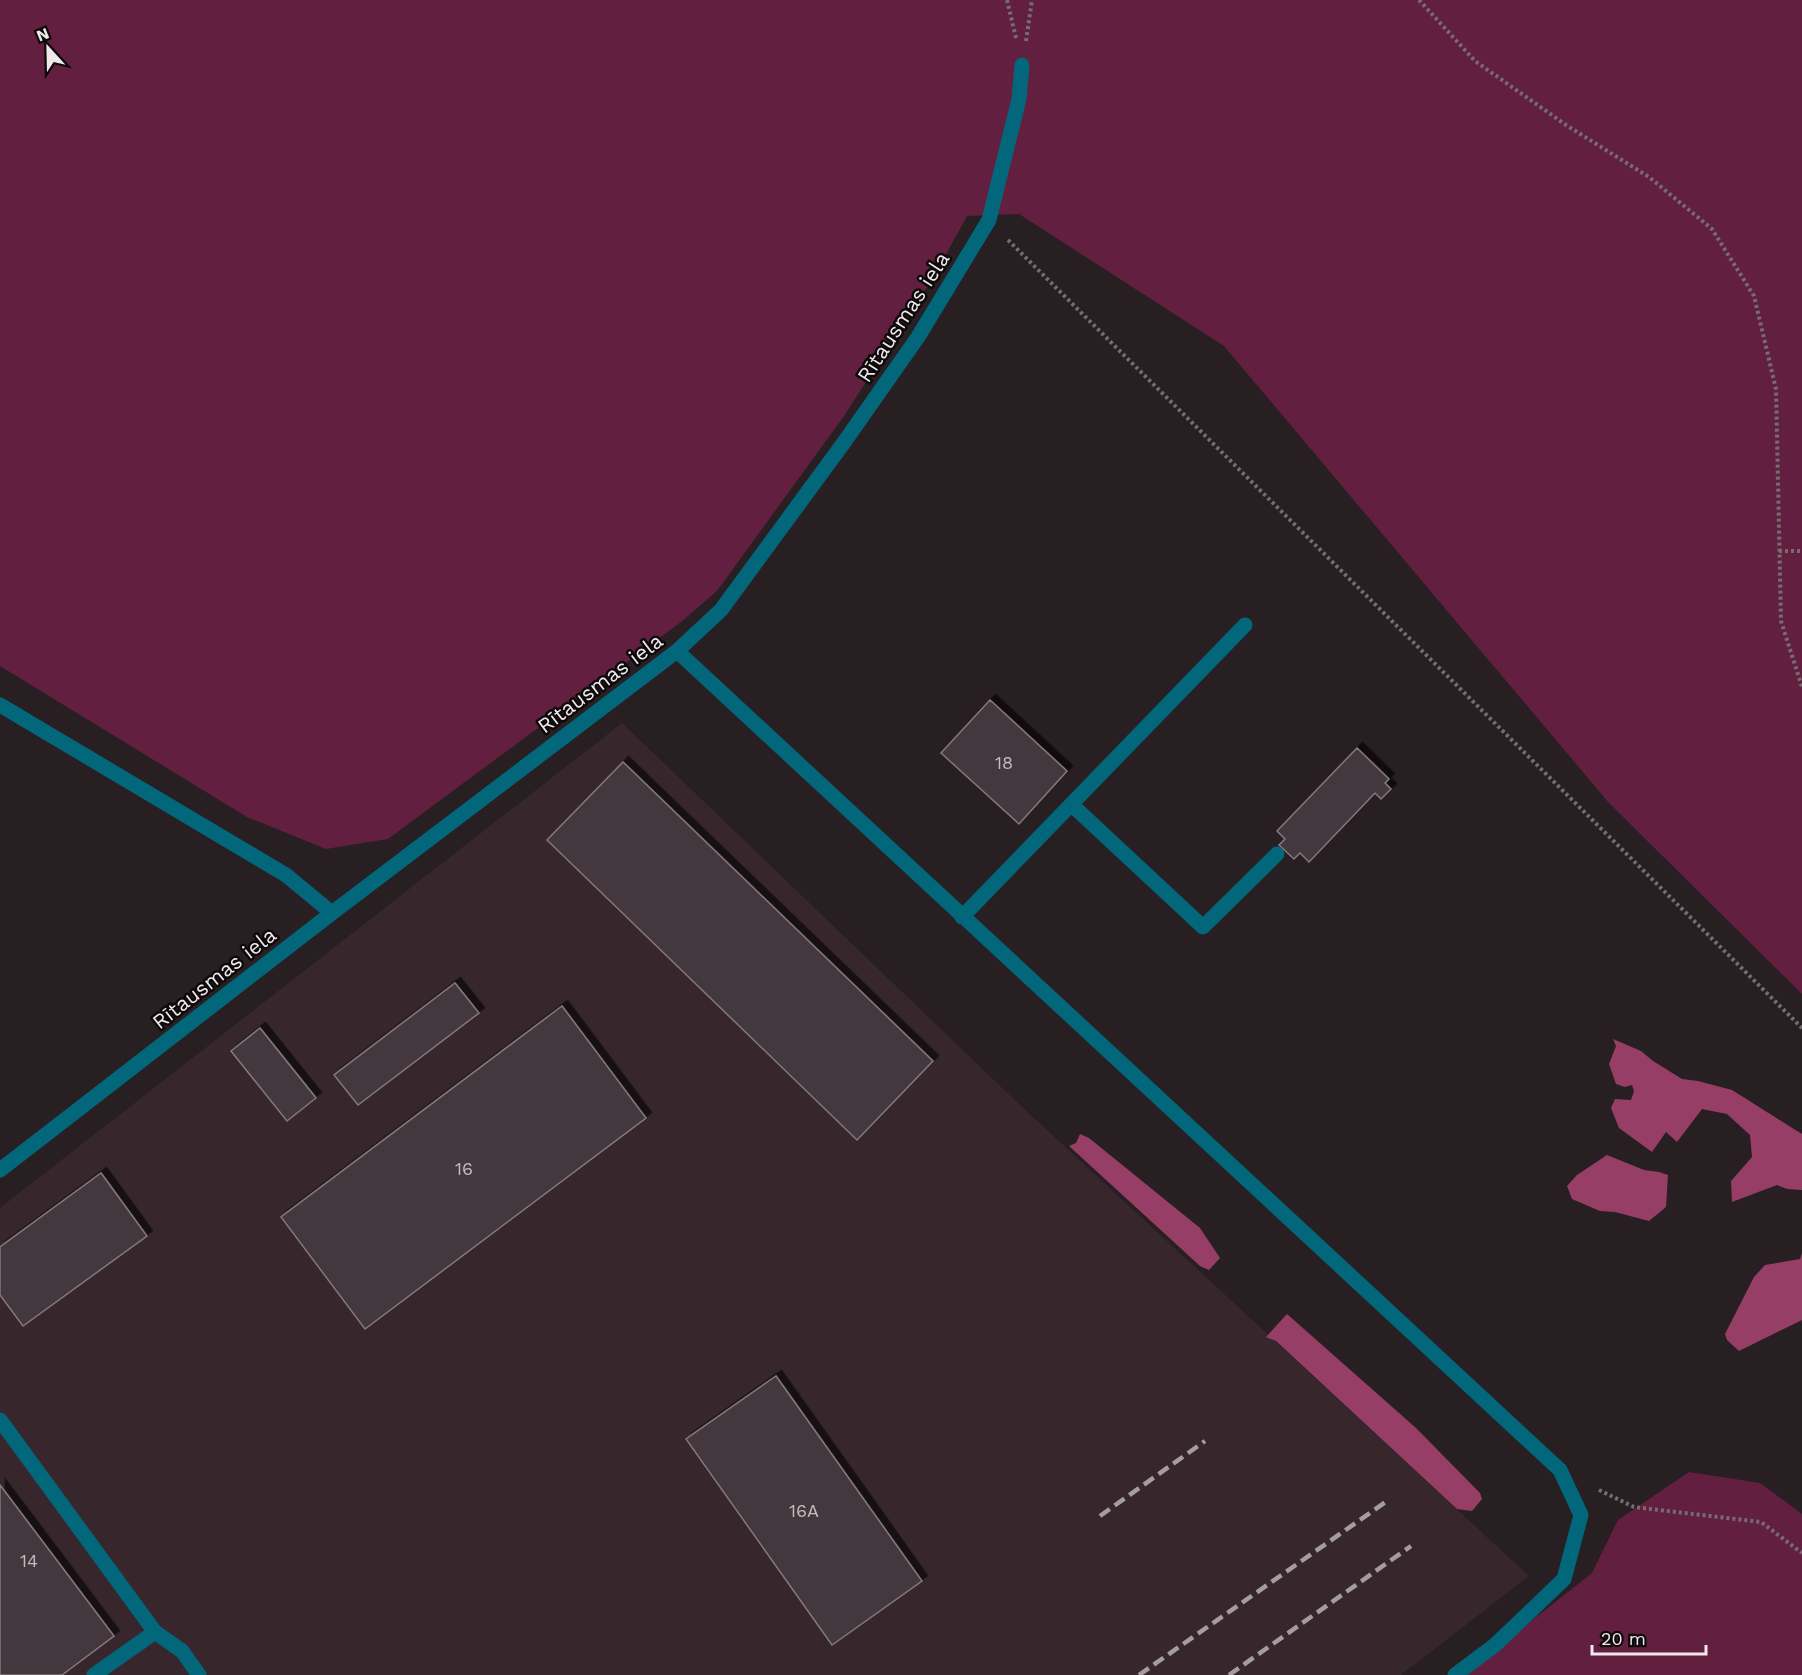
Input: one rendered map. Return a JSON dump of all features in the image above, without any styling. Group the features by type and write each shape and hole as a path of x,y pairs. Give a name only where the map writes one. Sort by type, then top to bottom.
{"street":[{"name":"Rītausmas iela","path":"0,1170 332,913 677,651 721,610 918,337 989,220 1019,99 1022,65"},
{"path":"962,917 1245,625"},
{"path":"677,651 1560,1470 1581,1515 1564,1580 1495,1645 1455,1675"},
{"path":"0,705 286,875 332,913"},
{"path":"1072,805 1203,927 1277,854"},
{"path":"0,1420 155,1632 182,1651 200,1675"},
{"path":"94,1675 155,1632"}],"path":[{"path":"1007,0 1022,65"},
{"path":"1022,65 1032,0"},
{"path":"1419,0 1475,61 1566,125 1649,177 1712,229 1754,296 1776,389 1781,621 1802,687"},
{"path":"989,220 1802,1028"},
{"path":"1779,551 1802,551"},
{"path":"1560,1470 1634,1507 1761,1522 1802,1553"}],"shaded area":[{"path":"0,0 1802,0 1802,994 1609,803 1224,346 1019,214 967,216 933,278 844,416 717,591 681,622 388,839 326,849 247,817 0,666"},
{"path":"622,723 1021,1106 1529,1576 1401,1675 0,1675 0,1208"},
{"path":"1613,1039 1641,1051 1682,1079 1732,1090 1802,1134 1802,1190 1787,1189 1777,1185 1732,1202 1731,1181 1752,1157 1750,1135 1727,1114 1702,1109 1677,1142 1666,1132 1652,1152 1619,1128 1611,1108 1615,1099 1631,1100 1634,1091 1632,1085 1625,1087 1616,1084 1609,1064 1616,1046"},
{"path":"1080,1134 1089,1138 1200,1228 1220,1258 1209,1270 1200,1266 1069,1146 1076,1143"},
{"path":"1607,1155 1644,1170 1668,1175 1666,1207 1649,1221 1615,1212 1600,1211 1572,1199 1567,1186 1577,1175"},
{"path":"1802,1253 1802,1320 1739,1351 1727,1340 1725,1334 1754,1277 1765,1265 1800,1259"},
{"path":"1287,1314 1416,1428 1480,1493 1482,1499 1472,1511 1457,1509 1276,1341 1266,1337"},
{"path":"1689,1472 1760,1483 1802,1514 1802,1675 1463,1675 1592,1573 1618,1520"}],"building":[{"path":"990,700 1067,771 1019,824 941,753"},
{"path":"1357,748 1389,779 1385,783 1391,789 1381,799 1375,793 1309,862 1300,853 1294,859 1279,845 1285,839 1277,831"},
{"path":"623,762 933,1061 857,1140 547,840"},
{"path":"455,983 479,1013 358,1105 334,1075"},
{"path":"562,1006 646,1118 365,1329 281,1217"},
{"path":"260,1028 316,1098 287,1121 231,1051"},
{"path":"101,1173 147,1236 23,1326 0,1295 0,1247"},
{"path":"776,1376 922,1581 832,1645 686,1439"},
{"path":"0,1485 114,1636 62,1675 0,1675"}],"railway":[{"path":"1100,1516 1205,1441"},
{"path":"1139,1675 1387,1501"},
{"path":"1229,1675 1411,1546"}]}
